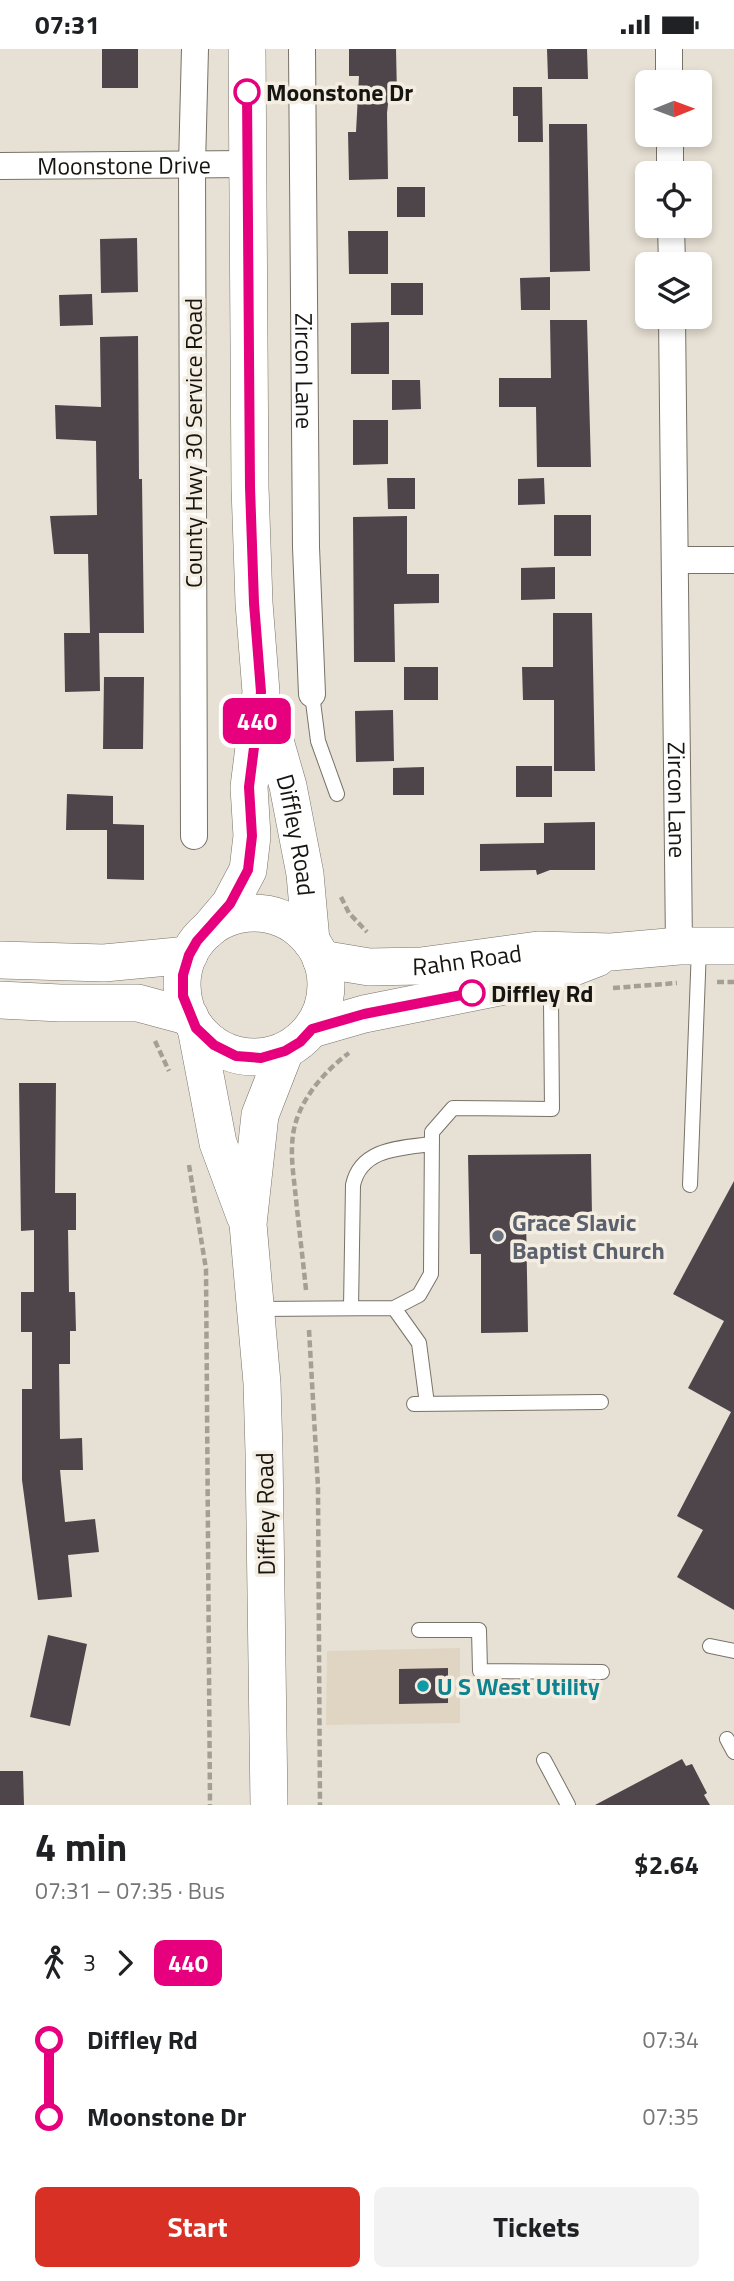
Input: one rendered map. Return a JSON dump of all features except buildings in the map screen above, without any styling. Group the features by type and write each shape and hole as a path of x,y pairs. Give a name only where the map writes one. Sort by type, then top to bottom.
{"main road":[{"name":"Diffley Road","path":"247,49 250,487 254,603 261,692 288,786 316,950"},
{"name":"Diffley Road","path":"199,942 230,904 248,870 252,836 249,787 261,692"},
{"path":"251,913 274,916 294,925 316,950 326,983 323,1007 298,1040 261,1058 236,1056 214,1045 193,1022 183,996 183,975 199,942 228,918 251,913"},
{"path":"0,960 104,963 199,942"},
{"name":"Rahn Road","path":"316,950 376,967 421,966 538,950 611,953 704,946"},
{"name":"Rahn Road","path":"298,1040 364,1014 545,978 611,953"},
{"path":"0,1000 138,1003 193,1022"},
{"name":"Diffley Road","path":"193,1022 218,1143 248,1224"},
{"name":"Diffley Road","path":"269,1805 264,1452 248,1224 260,1115 298,1040"}],"street":[{"name":"County Hwy 30 Service Road","path":"194,836 192,165 195,49"},
{"name":"Zircon Lane","path":"302,49 306,547 312,694"},
{"path":"669,49 669,70"},
{"name":"Moonstone Drive","path":"0,166 248,164"},
{"name":"Zircon Lane","path":"672,329 675,561 704,946"},
{"path":"675,561 734,559"}],"lane":[{"path":"312,694 318,741 337,794"},
{"path":"690,1185 704,946"},
{"path":"256,1309 394,1308 419,1295 431,1274 432,1132 453,1108 552,1109 551,1000 545,978"},
{"path":"351,1308 355,1175 369,1158 388,1150 432,1144"},
{"path":"394,1308 419,1343 421,1404 601,1402"},
{"path":"419,1630 479,1630 480,1671 602,1672"},
{"path":"710,1646 734,1651"},
{"path":"544,1760 568,1805"}],"path":[{"path":"338,891 361,929 382,942 376,967"},
{"path":"154,1039 172,1078"},
{"path":"320,1805 318,1487 308,1308 292,1165 293,1134 301,1109 327,1072 348,1054 360,1048"},
{"path":"189,1163 206,1269 210,1805"}],"shaded area":[{"path":"460,1648 460,1723 326,1725 327,1651"}],"bus line":[{"name":"440","path":"247,92 250,487 254,603 261,692 249,787 252,836 248,870 230,904 197,941 189,955 183,975 183,996 196,1028 214,1045 236,1056 261,1058 285,1051 300,1042 312,1029 364,1014 472,993"}],"place":[{"name":"Moonstone Dr","path":"247,92"},
{"name":"Diffley Rd","path":"472,993"},
{"name":"Grace Slavic Baptist Church","path":"498,1236"},
{"name":"U S West Utility","path":"423,1686"}]}
